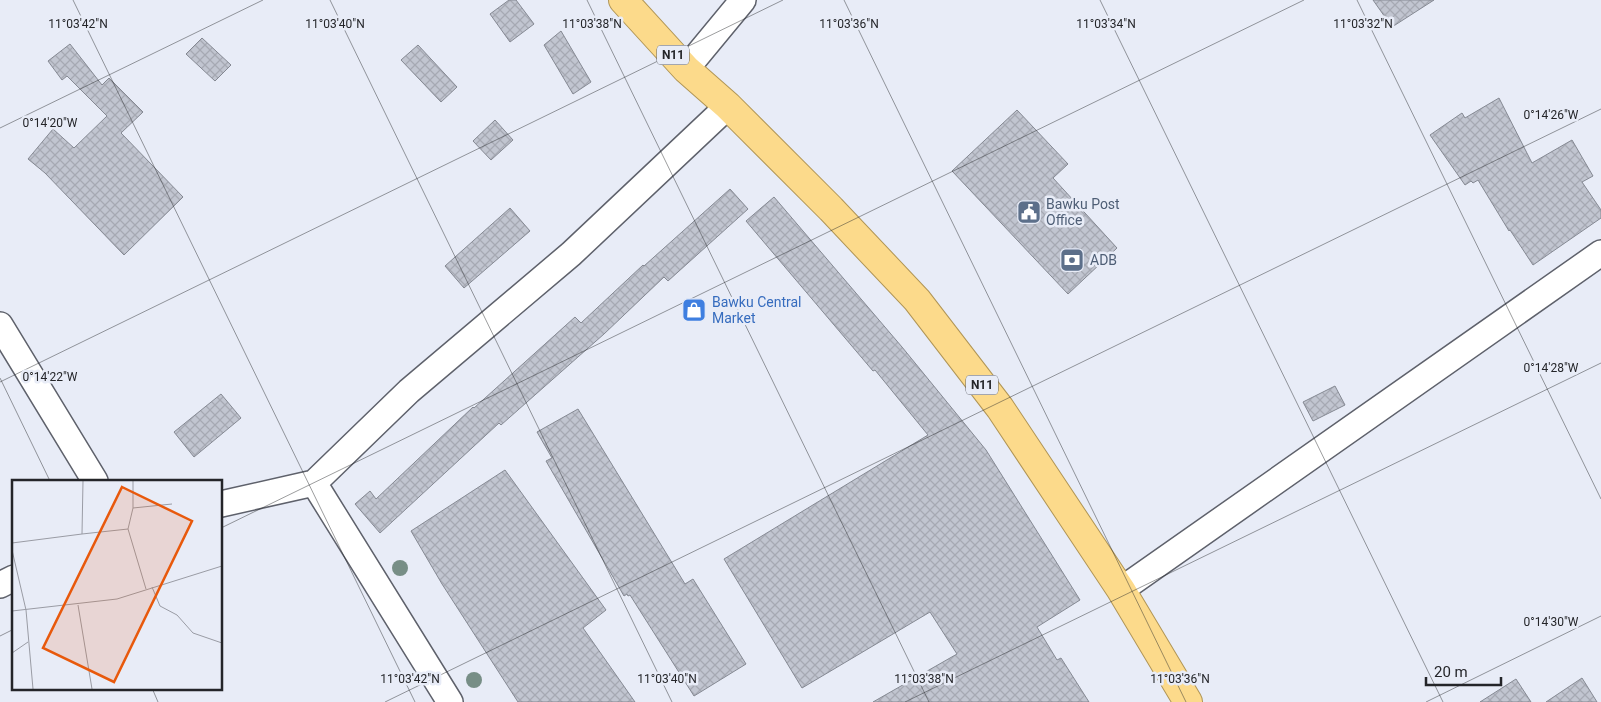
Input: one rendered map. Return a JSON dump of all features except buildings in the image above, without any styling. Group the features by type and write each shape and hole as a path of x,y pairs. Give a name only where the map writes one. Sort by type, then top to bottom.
{"highway":[{"name":"N11","path":"623,0 686,69 728,106 831,209 917,300 1000,408 1121,590 1188,702"}],"street":[{"path":"686,69 743,0"},
{"path":"222,504 314,483 409,391 571,254 728,106"},
{"path":"1121,590 1601,253"},
{"path":"0,325 95,480"},
{"path":"314,483 450,702"},
{"path":"0,585 12,579"}],"place":[{"name":"Bawku Post Office","path":"1029,212"},
{"name":"ADB","path":"1072,260"},
{"name":"Bawku Central Market","path":"694,310"}]}
